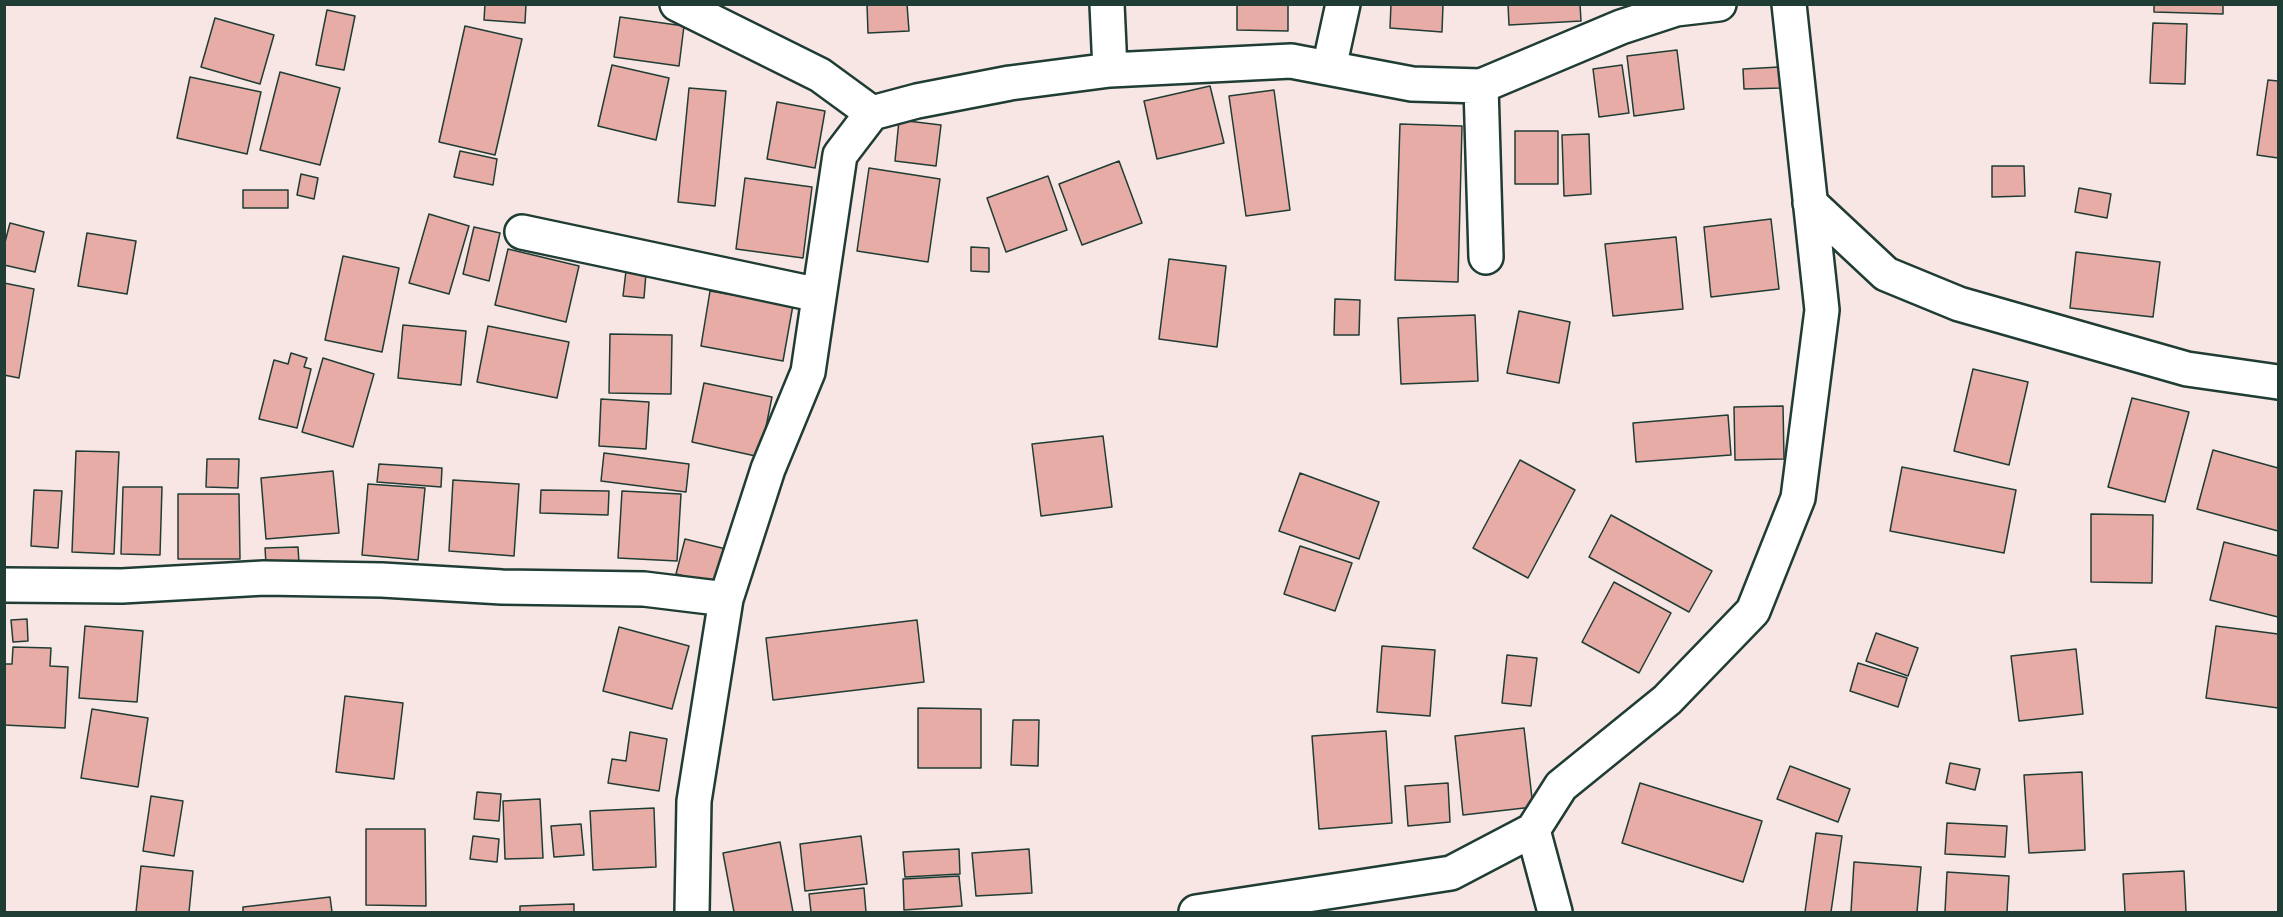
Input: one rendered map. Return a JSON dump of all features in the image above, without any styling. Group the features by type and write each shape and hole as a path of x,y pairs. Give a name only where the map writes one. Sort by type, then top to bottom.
{"street":[{"path":"677,4 820,75 872,113"},
{"path":"1107,4 1110,70"},
{"path":"1329,68 1343,4"},
{"path":"692,912 694,801 726,599 768,469 808,372 840,155 872,113 917,101 1010,82 1110,70 1291,61 1412,84 1481,86 1621,27 1676,9 1719,4"},
{"path":"1196,912 1451,873 1533,830 1561,786 1666,700 1753,611 1798,498 1822,310 1789,4"},
{"path":"1481,86 1486,257"},
{"path":"1810,203 1886,274 1959,304 2187,369 2278,382"},
{"path":"522,232 819,295"},
{"path":"4,585 122,586 264,578 382,580 502,587 644,589 726,599"},
{"path":"1533,830 1555,912"}],"building":[{"path":"485,4 526,4 525,23 484,20"},
{"path":"867,4 907,4 909,31 868,33"},
{"path":"1237,4 1288,4 1288,31 1237,30"},
{"path":"1391,4 1443,4 1442,32 1390,28"},
{"path":"1508,4 1580,4 1581,21 1509,25"},
{"path":"2154,4 2223,4 2223,14 2154,12"},
{"path":"327,10 355,16 344,70 316,65"},
{"path":"620,17 684,26 679,66 614,57"},
{"path":"215,18 274,35 260,84 201,67"},
{"path":"2153,23 2187,24 2185,84 2150,83"},
{"path":"465,26 522,39 495,155 439,142"},
{"path":"1677,50 1684,109 1634,116 1627,56"},
{"path":"612,65 669,78 656,140 598,126"},
{"path":"1622,65 1629,113 1599,117 1593,69"},
{"path":"1779,67 1781,88 1744,89 1743,69"},
{"path":"280,72 340,88 320,165 260,150"},
{"path":"190,77 261,92 247,154 177,138"},
{"path":"2268,80 2278,81 2278,158 2257,155"},
{"path":"1210,86 1224,143 1157,159 1144,101"},
{"path":"689,88 726,91 715,206 678,202"},
{"path":"1274,90 1290,210 1246,216 1229,96"},
{"path":"777,102 825,111 815,168 767,159"},
{"path":"899,120 941,125 936,166 895,161"},
{"path":"1400,124 1462,126 1458,282 1395,280"},
{"path":"1515,131 1558,131 1558,184 1515,184"},
{"path":"1589,134 1591,194 1564,196 1562,135"},
{"path":"460,151 497,159 493,185 454,177"},
{"path":"1119,161 1142,223 1082,245 1059,184"},
{"path":"1992,166 2024,166 2025,196 1992,197"},
{"path":"869,168 940,179 928,262 857,251"},
{"path":"301,174 318,178 314,199 297,195"},
{"path":"1048,176 1067,230 1006,252 987,198"},
{"path":"745,178 812,187 803,258 736,249"},
{"path":"2079,188 2111,194 2107,218 2075,212"},
{"path":"243,190 288,190 288,208 243,208"},
{"path":"429,214 469,226 449,294 409,283"},
{"path":"1771,219 1779,289 1711,297 1704,227"},
{"path":"10,223 44,232 35,272 4,265 4,246"},
{"path":"474,227 500,233 489,281 463,274"},
{"path":"87,233 136,241 127,294 78,286"},
{"path":"1676,237 1683,309 1613,316 1605,244"},
{"path":"971,247 989,248 989,272 971,271"},
{"path":"508,249 579,266 566,322 495,305"},
{"path":"2076,252 2160,262 2153,317 2070,308"},
{"path":"343,256 399,268 382,352 325,340"},
{"path":"1169,259 1226,266 1217,347 1159,339"},
{"path":"626,271 646,273 644,298 623,296"},
{"path":"4,283 34,289 19,378 4,375"},
{"path":"710,291 793,305 783,361 701,346"},
{"path":"1335,299 1360,300 1359,335 1334,335"},
{"path":"1519,311 1570,322 1559,383 1507,373"},
{"path":"1475,315 1478,381 1401,384 1398,318"},
{"path":"403,325 466,331 461,385 398,378"},
{"path":"488,326 569,342 557,398 477,382"},
{"path":"610,334 672,335 671,394 609,393"},
{"path":"291,353 307,358 304,367 311,369 297,428 259,419 274,360 288,364"},
{"path":"323,358 374,374 353,447 302,432"},
{"path":"1973,369 2028,382 2009,465 1954,451"},
{"path":"704,383 772,397 760,457 692,442"},
{"path":"2132,398 2189,412 2165,502 2108,487"},
{"path":"601,399 649,402 646,449 599,446"},
{"path":"1783,406 1784,459 1735,460 1734,407"},
{"path":"1728,415 1731,455 1636,462 1633,423"},
{"path":"1103,436 1112,507 1041,516 1032,444"},
{"path":"2213,450 2278,468 2278,531 2197,509"},
{"path":"76,451 119,452 114,554 72,552"},
{"path":"604,453 689,464 686,492 601,481"},
{"path":"207,459 239,459 238,488 206,487"},
{"path":"1520,460 1575,490 1528,578 1473,548"},
{"path":"379,464 442,468 441,487 377,482"},
{"path":"1902,467 2016,490 2004,553 1890,531"},
{"path":"333,471 339,533 266,539 261,478"},
{"path":"1300,473 1379,502 1359,559 1279,531"},
{"path":"453,480 519,484 514,556 449,551"},
{"path":"368,484 425,488 418,560 362,555"},
{"path":"123,487 162,487 160,555 121,554"},
{"path":"34,490 62,491 58,548 31,546"},
{"path":"541,490 609,491 608,515 540,513"},
{"path":"622,491 681,494 677,561 618,558"},
{"path":"178,494 239,494 240,559 178,559"},
{"path":"2091,514 2153,515 2152,583 2091,582"},
{"path":"1611,515 1712,571 1689,612 1589,557"},
{"path":"685,539 730,550 722,585 676,574"},
{"path":"2224,542 2278,556 2278,617 2210,600"},
{"path":"1300,546 1352,563 1335,611 1284,594"},
{"path":"298,547 299,563 266,564 265,548"},
{"path":"1614,582 1671,613 1639,673 1582,642"},
{"path":"27,619 28,641 13,642 11,620"},
{"path":"917,620 924,682 773,700 766,638"},
{"path":"85,626 143,631 137,702 79,698"},
{"path":"2216,626 2278,634 2278,708 2206,698"},
{"path":"619,627 689,646 672,709 603,691"},
{"path":"1876,633 1918,648 1908,676 1866,661"},
{"path":"1382,646 1435,650 1430,716 1377,712"},
{"path":"13,647 51,648 50,666 68,667 65,728 4,725 4,664 12,664"},
{"path":"2076,649 2083,714 2019,721 2011,656"},
{"path":"1507,655 1537,658 1531,706 1502,703"},
{"path":"1858,663 1907,678 1898,707 1850,691"},
{"path":"345,696 403,703 394,779 336,772"},
{"path":"918,708 981,709 981,768 918,768"},
{"path":"92,709 148,718 138,787 81,778"},
{"path":"1013,720 1039,720 1038,766 1011,765"},
{"path":"1524,728 1533,807 1463,815 1455,736"},
{"path":"1386,731 1392,823 1319,829 1312,736"},
{"path":"630,732 667,739 659,791 608,783 612,759 626,761"},
{"path":"1950,763 1980,769 1975,790 1946,783"},
{"path":"1790,766 1850,789 1838,822 1777,799"},
{"path":"2082,772 2085,850 2029,853 2024,775"},
{"path":"1448,783 1450,822 1408,826 1405,786"},
{"path":"1640,783 1762,821 1743,882 1622,843"},
{"path":"477,792 501,794 499,821 474,819"},
{"path":"151,796 183,801 174,856 143,851"},
{"path":"540,799 543,858 505,859 503,801"},
{"path":"654,808 656,867 593,870 590,811"},
{"path":"1947,823 2007,826 2005,857 1945,854"},
{"path":"581,824 584,855 554,857 551,826"},
{"path":"366,829 425,829 426,906 366,905"},
{"path":"1816,833 1842,836 1831,912 1805,912"},
{"path":"473,836 499,839 497,862 470,859"},
{"path":"861,836 867,884 805,891 800,844"},
{"path":"780,842 793,912 734,912 723,853"},
{"path":"959,849 960,874 905,877 903,852"},
{"path":"1029,849 1032,893 976,896 972,853"},
{"path":"1854,862 1921,867 1917,912 1851,912"},
{"path":"141,866 193,871 189,912 136,912"},
{"path":"2184,871 2186,912 2125,912 2123,874"},
{"path":"1947,872 2009,876 2007,912 1945,912"},
{"path":"959,876 962,906 904,910 903,879"},
{"path":"864,888 866,912 811,912 809,894"},
{"path":"330,897 332,912 243,912 243,907"},
{"path":"574,904 574,912 520,912 520,906"}]}
